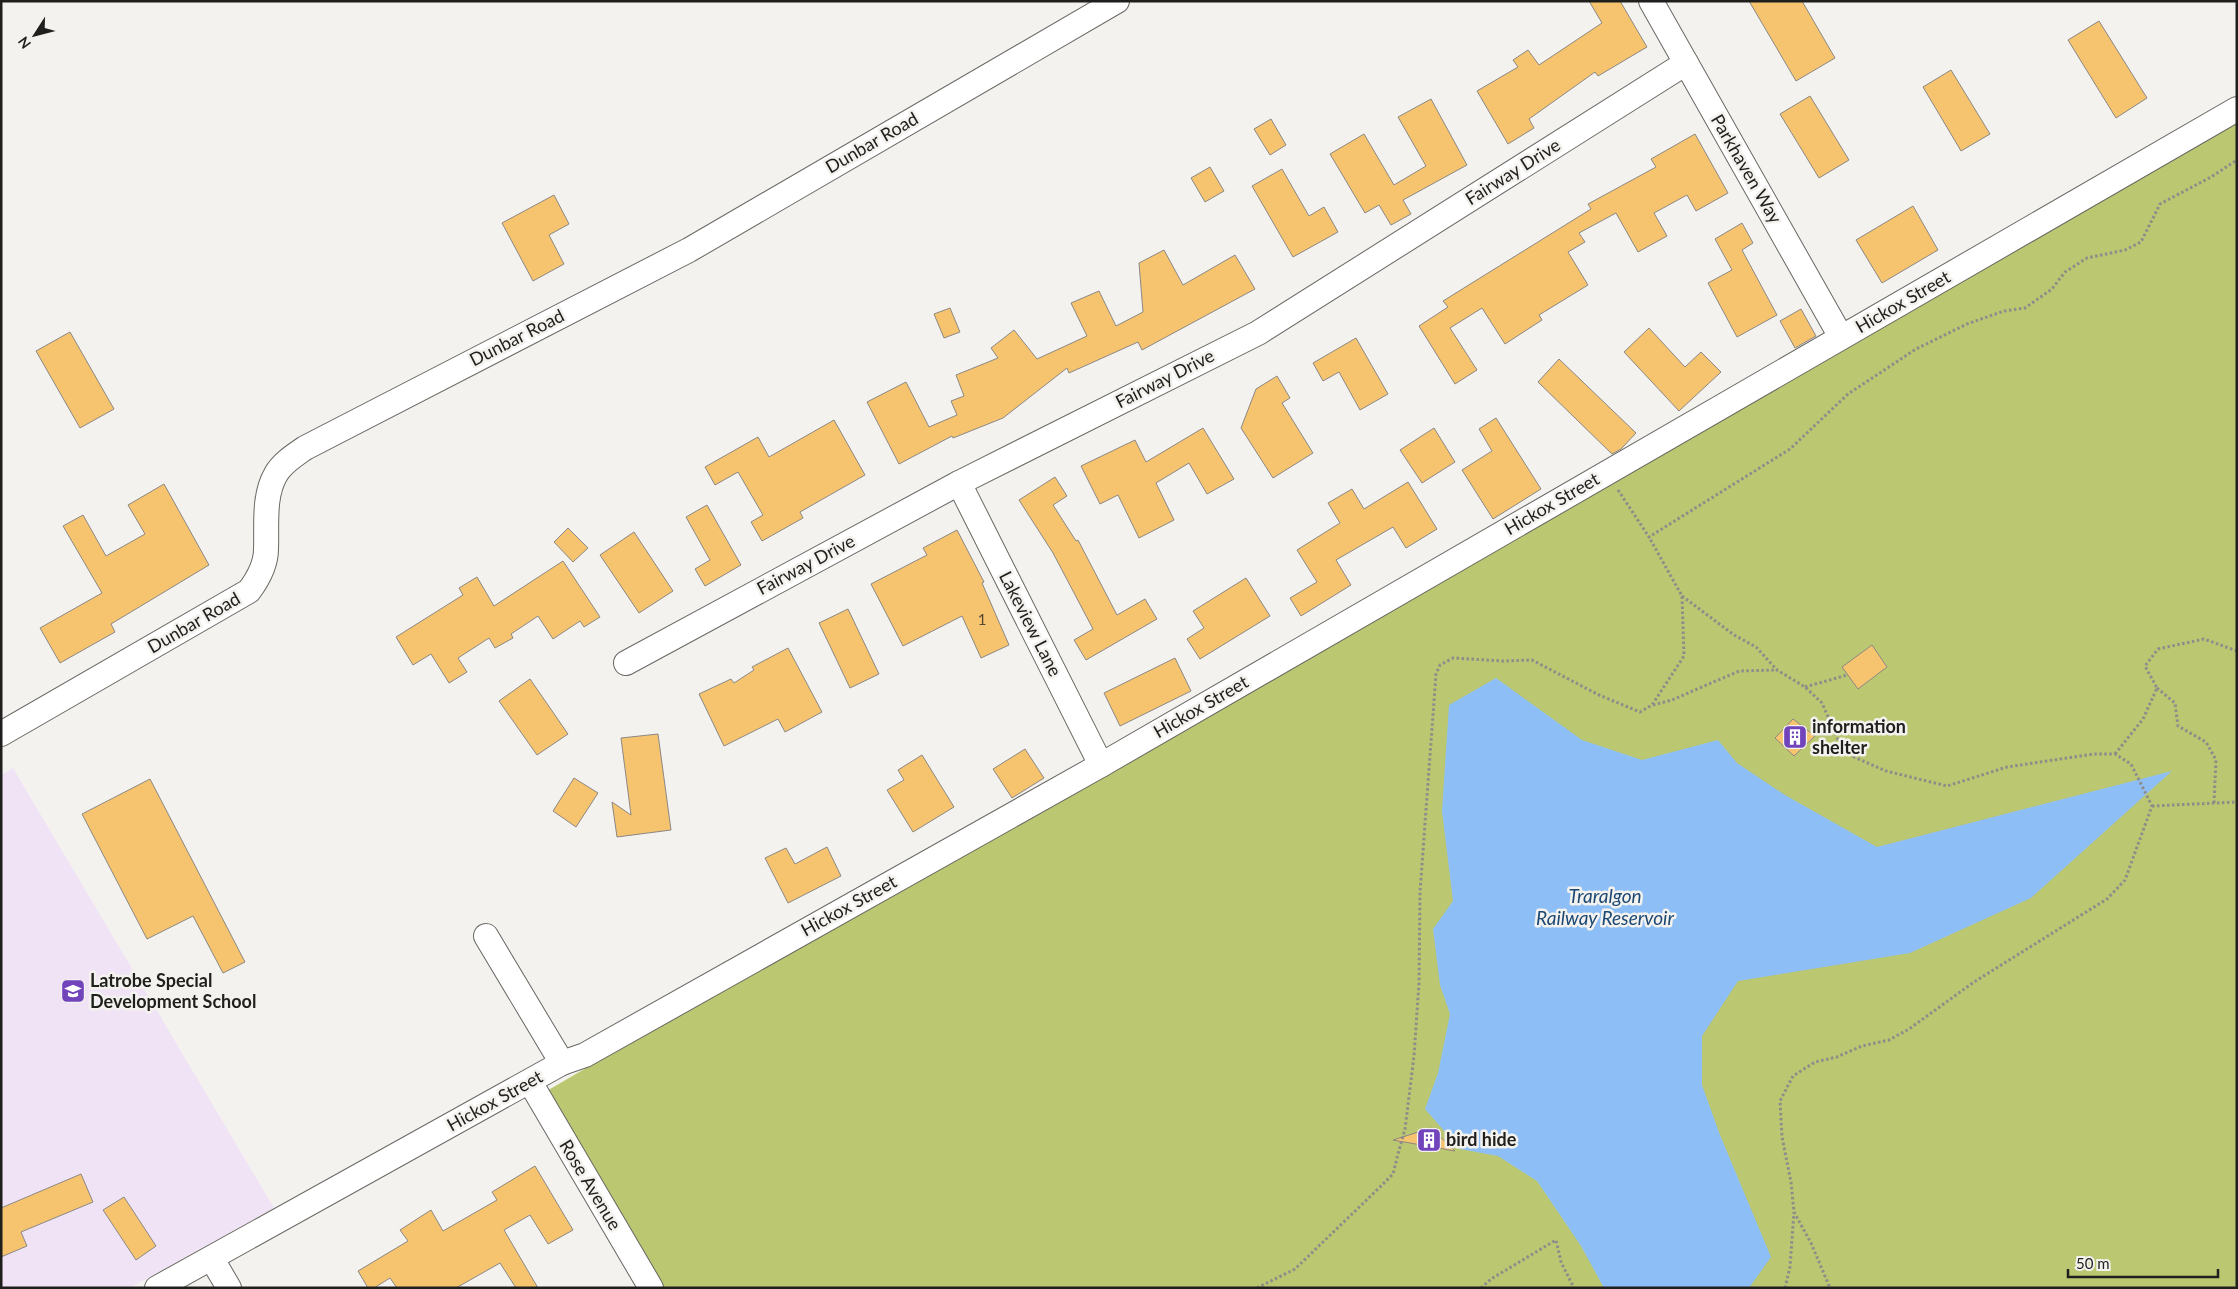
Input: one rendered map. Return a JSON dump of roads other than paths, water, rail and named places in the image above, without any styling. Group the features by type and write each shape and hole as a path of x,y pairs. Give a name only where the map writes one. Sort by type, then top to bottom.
{"street":[{"name":"Dunbar Road","path":"1,734 249,591 259,577 264,561 269,491 276,473 305,448 689,250 1116,1"},
{"name":"Parkhaven Way","path":"1651,1 1841,337"},
{"name":"Fairway Drive","path":"626,663 959,482 1258,333 1686,62"},
{"name":"Hickox Street","path":"157,1288 562,1063 585,1055 1101,765 2237,109"},
{"name":"Lakeview Lane","path":"959,482 1101,765"},
{"path":"486,936 562,1063"},
{"name":"Rose Avenue","path":"530,1082 651,1288"},
{"path":"212,1259 229,1288"}],"water":[{"name":"Traralgon Railway Reservoir","path":"1496,678 1582,740 1642,760 1718,740 1737,763 1785,795 1877,847 2172,771 2031,898 1910,953 1738,981 1702,1036 1702,1085 1720,1135 1771,1257 1749,1288 1604,1288 1581,1246 1537,1181 1498,1156 1460,1149 1425,1109 1438,1073 1450,1014 1440,985 1433,929 1453,901 1442,811 1449,705"}],"place":[{"name":"information shelter","path":"1795,737"},
{"name":"Latrobe Special Development School","path":"73,991"},
{"name":"bird hide","path":"1429,1140"}]}
